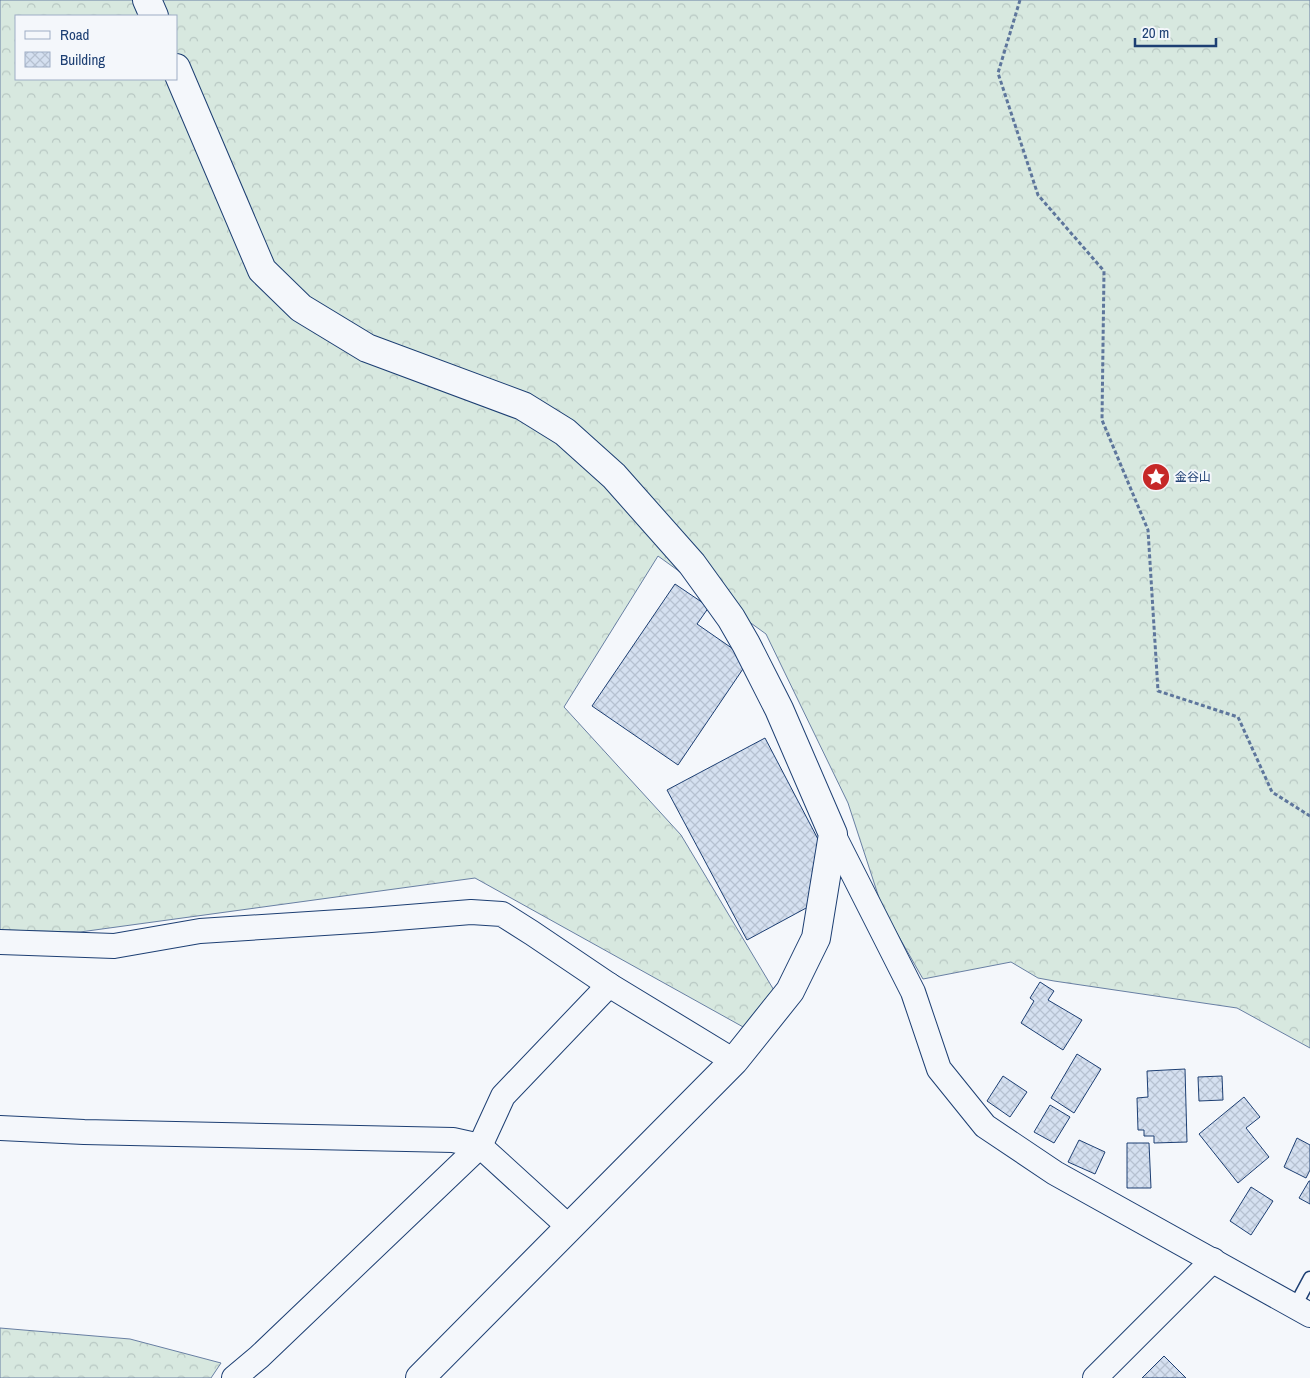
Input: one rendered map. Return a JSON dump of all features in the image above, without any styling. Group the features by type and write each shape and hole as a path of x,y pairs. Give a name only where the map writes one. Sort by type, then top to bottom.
{"street":[{"path":"147,0 154,15"},
{"path":"178,73 262,270 301,308 367,348 523,406 565,432 614,476 692,564 731,618 779,709 833,834 913,992 939,1069 985,1126 1055,1173 1303,1310"},
{"path":"420,1378 734,1061 790,990 816,938 833,834"},
{"path":"0,942 114,946 200,932 471,912 502,914 609,985 734,1061"},
{"path":"234,1378 259,1357 480,1146 503,1096 609,985"},
{"path":"0,1128 84,1132 453,1140 480,1146 569,1227"},
{"path":"1095,1378 1214,1260"}],"lane":[{"path":"1303,1310 1310,1278"}],"path":[{"path":"1020,0 998,73 1038,195 1104,271 1102,420 1148,530 1158,691 1238,717 1272,792 1310,816"}],"green space":[{"path":"0,0 1310,0 1310,1048 1237,1008 1038,978 1011,962 923,979 882,907 848,803 766,634 658,556 564,707 681,835 775,992 745,1028 475,878 80,932 0,930"},
{"path":"0,1328 130,1339 221,1363 211,1378 0,1378"}],"building":[{"path":"675,584 709,607 697,624 749,660 678,765 592,706"},
{"path":"765,738 820,843 808,907 747,940 667,790"},
{"path":"1040,982 1054,991 1048,1000 1082,1020 1063,1050 1021,1023 1034,1001 1030,998"},
{"path":"1077,1054 1101,1069 1074,1113 1051,1098"},
{"path":"1185,1069 1187,1142 1154,1143 1154,1136 1144,1136 1144,1130 1138,1130 1137,1098 1148,1097 1147,1071"},
{"path":"1003,1076 1027,1092 1010,1117 987,1101"},
{"path":"1222,1076 1223,1100 1199,1101 1198,1077"},
{"path":"1244,1097 1260,1117 1246,1128 1269,1157 1238,1183 1199,1134"},
{"path":"1050,1105 1070,1117 1054,1143 1034,1132"},
{"path":"1297,1138 1310,1145 1310,1170 1306,1178 1284,1167"},
{"path":"1079,1140 1105,1152 1095,1174 1068,1162"},
{"path":"1127,1143 1149,1143 1151,1188 1127,1188"},
{"path":"1310,1181 1310,1204 1299,1198"},
{"path":"1251,1187 1273,1201 1251,1235 1230,1221"},
{"path":"1164,1356 1186,1378 1142,1378"}],"place":[{"name":"金谷山","path":"1156,477"}]}
